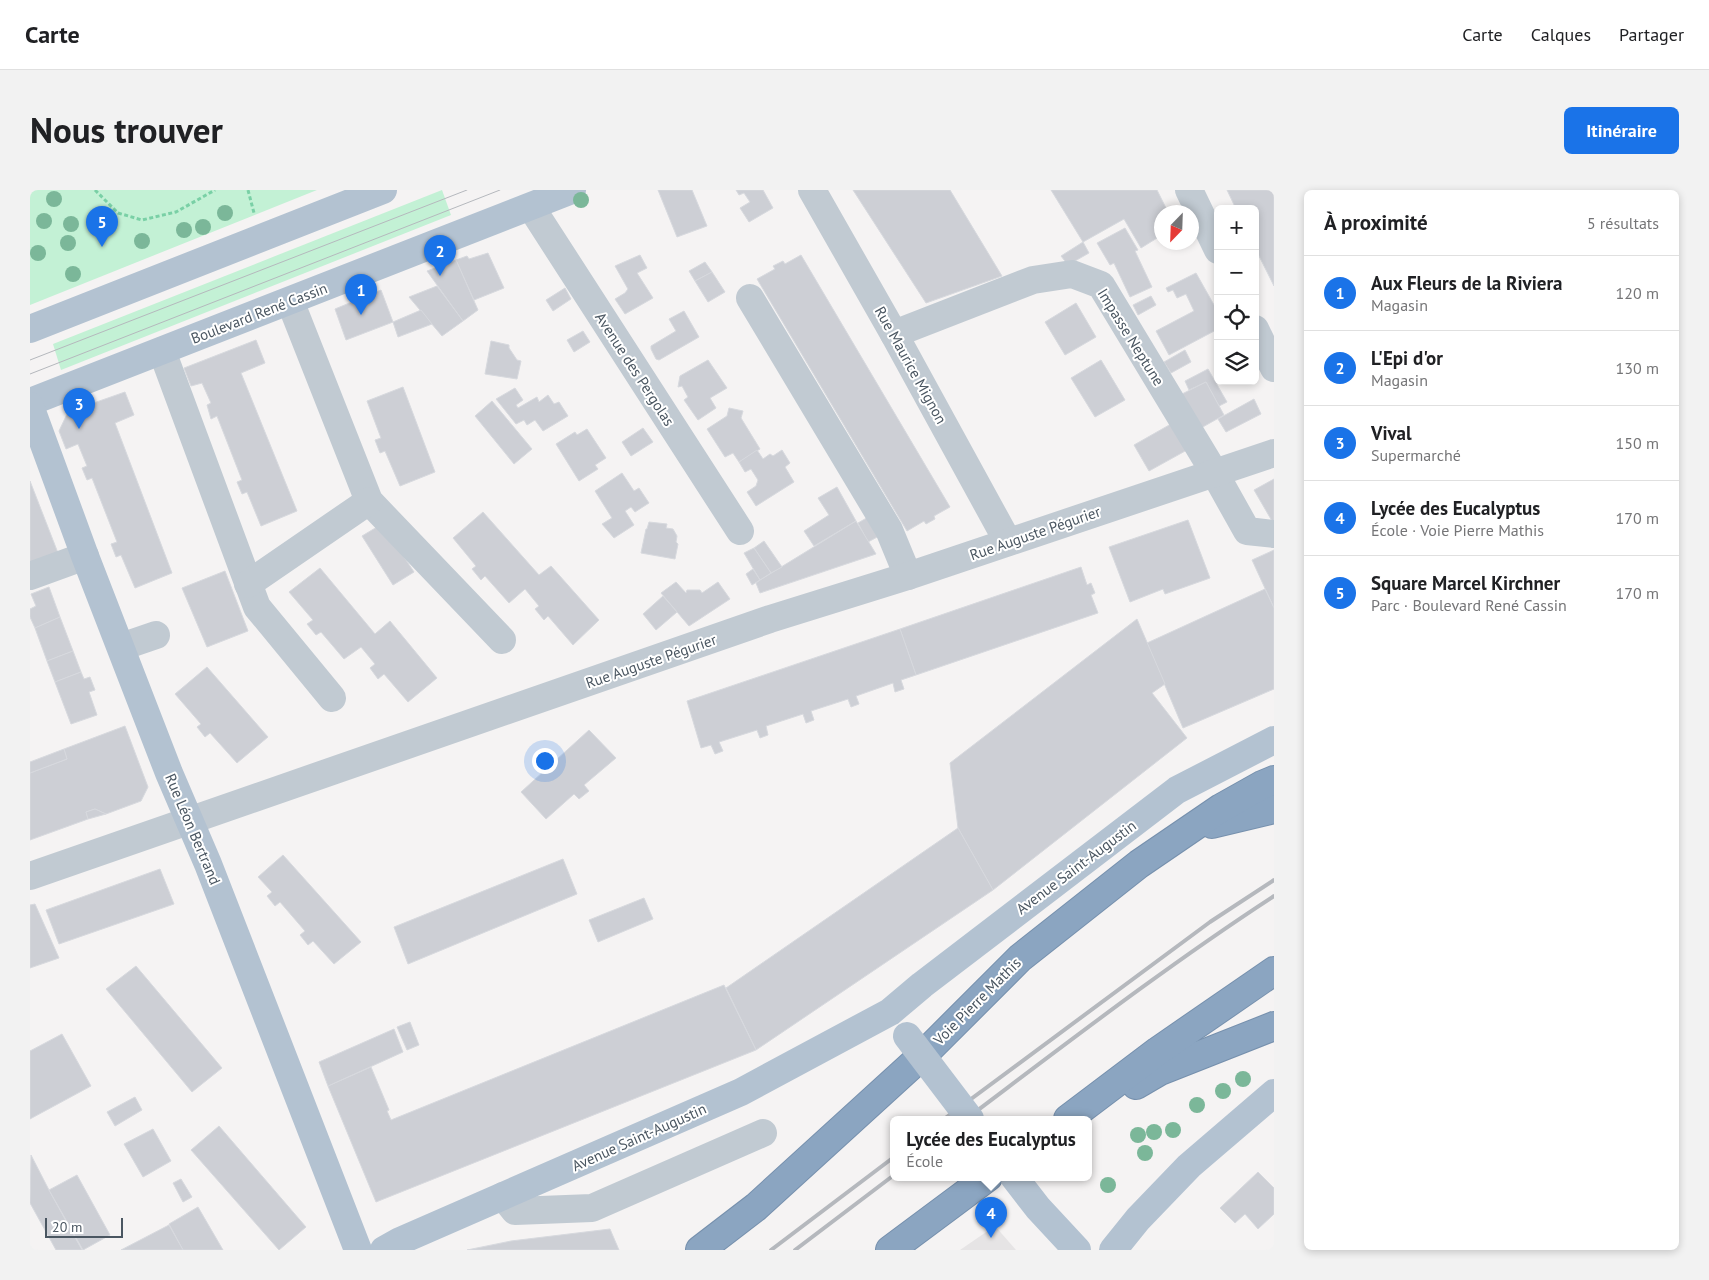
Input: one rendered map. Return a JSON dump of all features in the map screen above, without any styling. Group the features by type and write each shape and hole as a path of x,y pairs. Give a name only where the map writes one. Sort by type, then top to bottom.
{"highway":[{"name":"Voie Pierre Mathis","path":"700,1250 756,1207 924,1052 1020,958 1139,864 1221,808 1274,780"},
{"path":"1188,830 1274,809"},
{"path":"1072,1116 1158,1051 1274,971"},
{"path":"1078,1116 1160,1071 1274,1026"},
{"path":"890,1250 983,1181"}],"main road":[{"path":"30,330 383,190"},
{"name":"Boulevard René Cassin","path":"30,402 572,190"},
{"name":"Rue Léon Bertrand","path":"30,406 85,556 188,821 212,873 358,1250"},
{"name":"Avenue Saint-Augustin","path":"384,1250 741,1092 890,1012 922,985 1177,790 1274,740"},
{"path":"890,1012 968,1116"},
{"path":"1112,1250 1138,1219 1188,1166 1274,1092"},
{"path":"1020,1185 1038,1208 1077,1250"}],"street":[{"name":"Rue Maurice Mignon","path":"812,190 894,334 1008,542"},
{"path":"1189,190 1214,242"},
{"name":"Avenue des Pergolas","path":"530,207 740,531"},
{"name":"Impasse Neptune","path":"894,334 1033,280 1072,274 1101,285 1214,472 1247,531 1274,534"},
{"path":"750,298 889,530 908,576"},
{"path":"290,301 368,501 502,640"},
{"path":"1259,336 1274,368"},
{"path":"162,351 257,607 332,698"},
{"name":"Rue Auguste Pégurier","path":"30,876 770,619 908,576 1274,453"},
{"path":"248,584 368,501"},
{"path":"30,576 85,556"},
{"path":"121,647 156,635"},
{"path":"503,1196 515,1211 592,1208 763,1132"}],"path":[{"path":"95,190 118,213 142,220 176,212 214,190"},
{"path":"248,190 255,217"}],"shaded area":[{"path":"995,1226 1016,1250 960,1250"}],"green space":[{"path":"30,190 317,190 30,305"},
{"path":"442,190 451,215 61,370 53,344"}],"building":[{"path":"658,190 692,190 707,226 677,237"},
{"path":"736,190 763,190 773,208 749,222 740,208 750,202 744,193 739,195"},
{"path":"853,190 950,190 1002,276 926,303"},
{"path":"1051,190 1157,190 1164,205 1154,205 1154,240 1141,248 1124,219 1083,242"},
{"path":"1227,190 1274,190 1274,286 1259,256 1259,205 1234,205"},
{"path":"1125,228 1138,250 1135,251 1152,287 1130,297 1114,263 1110,265 1097,243"},
{"path":"1083,242 1089,253 1068,265 1061,256"},
{"path":"488,253 504,288 474,300 456,260 467,256 469,259"},
{"path":"640,255 647,268 637,273 653,298 625,314 615,299 628,289 615,266"},
{"path":"801,255 950,507 934,516 935,519 926,524 924,521 907,531 757,279 775,269 773,266 783,261 785,264"},
{"path":"456,260 478,310 463,321 427,271"},
{"path":"705,262 712,272 695,281 689,271"},
{"path":"712,272 725,292 708,302 695,281"},
{"path":"1196,273 1214,305 1214,331 1169,355 1156,331 1194,311 1186,294 1177,298 1173,290 1168,292 1166,288"},
{"path":"437,286 463,321 442,336 409,297"},
{"path":"565,288 571,299 553,311 546,300"},
{"path":"381,290 393,322 346,340 335,309"},
{"path":"1151,296 1156,305 1138,315 1133,305"},
{"path":"1076,303 1096,337 1065,355 1045,322"},
{"path":"421,310 432,324 398,337 393,322"},
{"path":"684,311 699,337 659,360 656,359 651,346 676,331 669,319"},
{"path":"583,331 590,342 574,352 567,340"},
{"path":"256,340 265,363 241,373 297,511 261,526 247,492 242,494 237,482 242,480 217,416 211,419 207,405 211,403 202,383 191,386 184,368"},
{"path":"491,341 509,345 517,360 521,361 517,379 485,374"},
{"path":"1185,350 1191,362 1171,373 1164,362"},
{"path":"708,360 727,388 710,398 716,408 698,420 684,400 688,397 682,386 678,387 680,376"},
{"path":"1101,360 1125,400 1095,417 1071,378"},
{"path":"1208,369 1214,379 1214,385 1217,385 1227,402 1219,406 1206,382 1189,390 1185,381"},
{"path":"1206,382 1224,415 1201,428 1182,394"},
{"path":"403,387 435,472 400,486 385,451 380,453 375,440 381,438 367,401"},
{"path":"515,388 523,400 516,405 518,408 537,397 539,402 548,395 554,404 559,402 568,416 543,431 535,420 527,425 524,420 516,424 496,399"},
{"path":"125,392 134,415 115,423 172,573 135,588 121,555 116,557 111,544 117,542 92,478 87,480 82,468 87,466 78,444 66,449 59,431 68,412"},
{"path":"1254,399 1261,414 1226,432 1218,419"},
{"path":"492,401 532,449 514,464 475,416"},
{"path":"729,408 743,411 741,418 760,449 739,462 733,453 725,457 707,429 727,416"},
{"path":"1171,424 1187,450 1149,471 1134,445"},
{"path":"643,428 653,442 631,456 622,442"},
{"path":"587,429 606,458 595,465 598,469 579,481 556,444 575,432 577,435"},
{"path":"757,450 763,459 770,454 773,456 782,450 790,463 785,467 794,482 756,506 747,492 756,486 758,480 751,469 745,472 739,462"},
{"path":"622,473 634,491 639,488 649,503 635,512 631,507 625,511 634,525 614,538 602,524 612,518 595,491"},
{"path":"1274,479 1274,520 1272,521 1254,490"},
{"path":"30,481 58,553 30,564"},
{"path":"837,487 856,521 814,546 804,531 829,515 818,498"},
{"path":"483,512 539,575 551,566 599,620 573,645 548,616 544,620 535,609 539,606 525,589 509,603 485,576 481,580 472,569 476,566 453,538"},
{"path":"870,516 881,535 868,542 858,523"},
{"path":"1188,520 1210,578 1165,594 1163,589 1130,602 1109,547"},
{"path":"856,521 876,554 760,593 756,583 760,580"},
{"path":"649,522 667,524 666,528 673,529 677,536 676,542 678,544 675,559 641,553"},
{"path":"382,524 414,572 393,585 362,536"},
{"path":"764,541 782,567 771,573 754,548"},
{"path":"754,548 771,573 760,580 744,553"},
{"path":"1274,550 1274,608 1252,560"},
{"path":"1081,567 1087,585 1091,583 1095,593 1091,595 1098,613 916,675 900,629"},
{"path":"320,568 375,634 390,621 437,678 408,702 384,674 378,679 370,668 375,664 361,647 344,659 321,632 316,635 307,624 313,620 289,592"},
{"path":"753,569 760,580 752,585 746,574"},
{"path":"225,571 248,631 207,647 182,588"},
{"path":"676,582 686,593 687,590 700,590 702,593 718,582 730,599 689,626 661,593"},
{"path":"49,587 60,617 35,628 30,617 30,609 36,606 31,594"},
{"path":"1265,589 1274,608 1274,689 1183,728 1147,643"},
{"path":"663,596 677,612 656,630 643,614"},
{"path":"60,617 73,651 47,661 35,628"},
{"path":"1137,619 1165,684 1152,693 1187,738 993,890 958,828 950,763"},
{"path":"900,629 916,675 901,680 904,689 895,692 893,683 856,696 859,704 851,707 848,699 811,711 814,720 806,723 803,714 766,726 768,735 760,738 757,730 719,742 723,751 715,754 711,745 701,748 687,701"},
{"path":"73,651 81,672 55,682 47,661"},
{"path":"207,667 268,737 237,763 210,733 205,737 197,727 201,724 175,694"},
{"path":"81,672 84,679 90,677 95,690 89,692 97,715 71,724 55,682"},
{"path":"125,726 148,787 141,801 106,814 95,809 86,812 88,819 30,840 30,773 67,759 64,749"},
{"path":"589,730 616,758 584,785 589,791 579,799 574,794 546,819 521,792"},
{"path":"64,749 67,759 30,773 30,762"},
{"path":"95,809 106,814 88,819 86,812"},
{"path":"958,828 993,890 756,1050 726,988"},
{"path":"283,855 361,942 334,964 313,941 308,945 300,935 305,931 280,902 275,906 267,896 272,892 258,877"},
{"path":"563,859 577,894 408,964 394,927"},
{"path":"160,869 174,904 59,944 46,910"},
{"path":"644,898 653,919 598,942 589,920"},
{"path":"35,904 59,958 30,968 30,905"},
{"path":"136,966 222,1068 192,1092 106,989"},
{"path":"724,985 756,1050 376,1202 328,1086 371,1067 389,1110 387,1111 391,1120"},
{"path":"410,1022 419,1045 407,1050 397,1027"},
{"path":"394,1029 403,1052 328,1086 319,1062"},
{"path":"62,1034 91,1086 30,1119 30,1051"},
{"path":"135,1097 142,1110 115,1126 107,1112"},
{"path":"219,1126 306,1227 279,1250 191,1150"},
{"path":"153,1129 171,1161 143,1177 124,1144"},
{"path":"31,1155 82,1250 56,1250 30,1203"},
{"path":"1258,1172 1274,1188 1274,1214 1258,1229 1245,1214 1235,1223 1220,1208"},
{"path":"77,1175 110,1235 83,1250 49,1190"},
{"path":"181,1179 192,1197 183,1202 173,1183"},
{"path":"198,1207 223,1250 183,1250 169,1224"},
{"path":"169,1225 183,1250 121,1250"},
{"path":"610,1229 619,1250 467,1250 511,1241"}],"tram line":[{"path":"30,360 467,190"},
{"path":"30,374 500,190"}],"railway":[{"path":"948,1116 1210,922 1274,880"},
{"path":"970,1116 1157,977 1274,896"},
{"path":"771,1250 890,1160"},
{"path":"795,1250 890,1178"}],"place":[{"name":"Square Marcel Kirchner","path":"102,247"},
{"name":"L'Epi d'or","path":"440,276"},
{"name":"Aux Fleurs de la Riviera","path":"361,315"},
{"name":"Vival","path":"79,429"},
{"name":"Lycée des Eucalyptus","path":"991,1238"}]}
